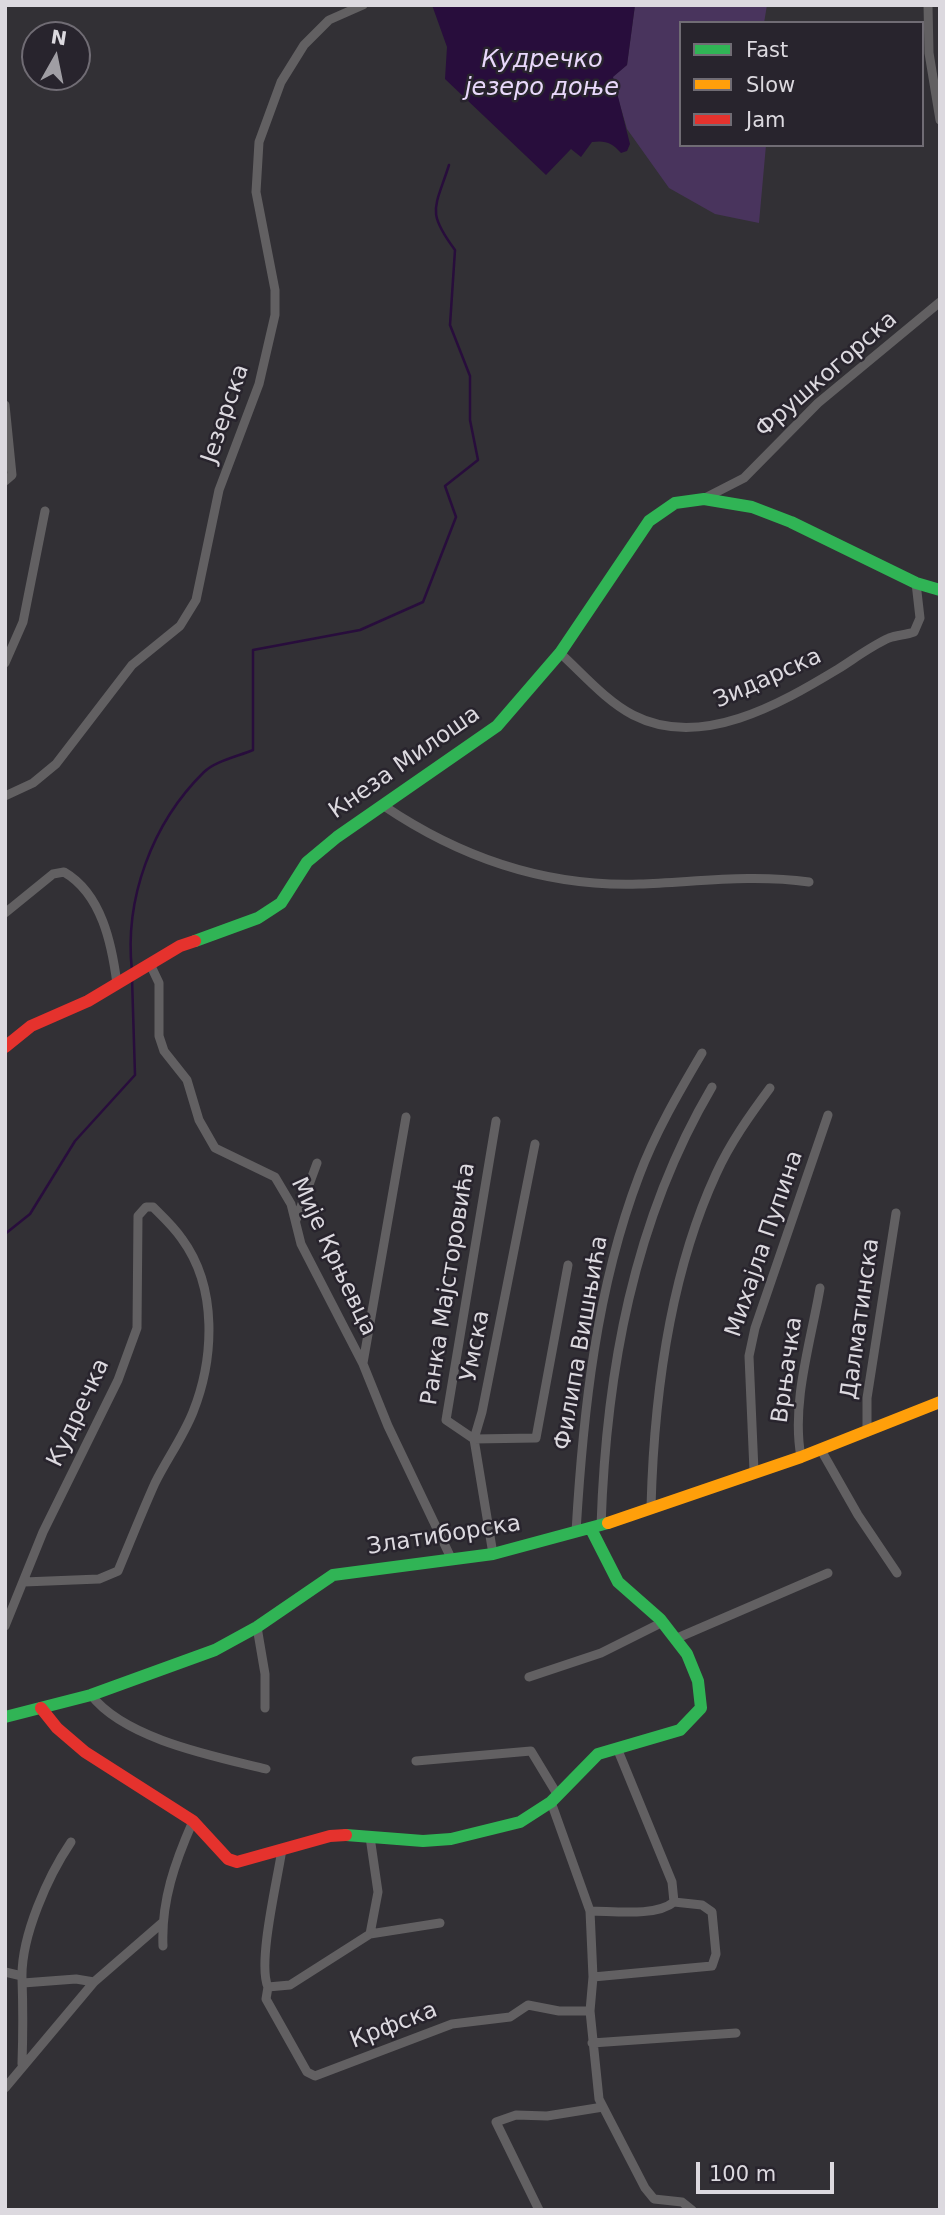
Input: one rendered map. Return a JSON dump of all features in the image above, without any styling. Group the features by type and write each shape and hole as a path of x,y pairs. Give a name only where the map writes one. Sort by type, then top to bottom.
{"street":[{"name":"Језерска","path":"5,796 33,783 56,765 132,665 180,626 196,600 219,490 259,384 275,315 275,290 256,192 259,142 281,82 304,45 330,20 363,5"},
{"path":"928,5 929,53 940,120"},
{"name":"Фрушкогорска","path":"704,499 744,478 818,403 940,302"},
{"path":"5,405 12,475 5,481"},
{"name":"Кнеза Милоша","path":"5,1046 31,1026 127,978 180,946 267,914 281,903 307,862 337,836 497,726 560,653 649,521 675,503 704,499 752,507 792,522 916,583 940,590"},
{"path":"5,663 23,622 45,513"},
{"name":"Зидарска","path":"560,653 616,705 634,715 668,726 712,725 740,719 813,684 890,638 914,632 920,618 916,583"},
{"path":"384,806 427,835 501,866 568,880 636,884 747,877 809,882"},
{"path":"5,913 52,874 64,872 75,879 95,908 127,978"},
{"name":"Мије Крњевца","path":"150,964 159,983 159,1036 164,1051 187,1080 199,1120 215,1148 275,1177 296,1220 301,1244 363,1364 388,1426 451,1558"},
{"name":"Филипа Вишњића","path":"576,1532 587,1399 619,1234 639,1175 702,1053"},
{"path":"41,1708 57,1728 85,1752 193,1821 228,1860 237,1862 330,1836 353,1834 423,1841 451,1839 520,1822 554,1798 598,1754 680,1730 702,1708 703,1691 663,1622 619,1583 596,1527 611,1387 635,1270 656,1199 678,1149 712,1087"},
{"path":"651,1507 653,1434 664,1359 695,1230 730,1147 770,1088"},
{"name":"Михајла Пупина","path":"754,1471 748,1356 755,1328 828,1115"},
{"path":"363,1364 406,1117"},
{"name":"Ранка Мајсторовића","path":"474,1439 446,1420 496,1121"},
{"name":"Умска","path":"494,1554 474,1439 482,1412 535,1144"},
{"path":"296,1220 317,1163"},
{"name":"Кудречка","path":"5,1626 43,1532 118,1380 137,1328 138,1216 146,1208 153,1207 183,1239 199,1272 209,1339 207,1371 192,1414 156,1482 118,1571 109,1577 24,1582"},
{"name":"Далматинска","path":"867,1432 867,1398 896,1213"},
{"path":"474,1439 536,1438 568,1265"},
{"name":"Врњачка","path":"801,1457 798,1439 801,1404 820,1288"},
{"name":"Златиборска","path":"5,1717 90,1695 215,1650 257,1627 333,1575 494,1554 596,1527 821,1450 940,1402"},
{"path":"821,1450 858,1515 897,1573"},
{"path":"675,1639 828,1573"},
{"path":"529,1676 601,1653 663,1622"},
{"path":"257,1627 265,1674 265,1709"},
{"path":"90,1695 109,1714 182,1747 266,1769"},
{"path":"617,1748 672,1882 674,1902"},
{"path":"416,1761 531,1751 554,1798 590,1911 593,1977 590,2011 599,2099 645,2188 654,2199 682,2202 692,2210"},
{"path":"163,1946 162,1923 173,1864 193,1821"},
{"path":"370,1836 378,1892 370,1934"},
{"path":"22,2064 22,1979 38,1906 50,1876 71,1842"},
{"path":"282,1849 265,1953 265,1980 268,1987 290,1984 370,1934 440,1923"},
{"path":"590,1911 645,1910 668,1907 674,1902 702,1905 713,1915 716,1957 709,1969 593,1977"},
{"path":"6,2083 94,1982 162,1923"},
{"path":"5,1972 22,1979 76,1979 94,1982"},
{"name":"Крфска","path":"268,1987 266,1999 307,2072 315,2076 452,2024 510,2017 528,2006 550,2010 590,2011"},
{"path":"592,2043 736,2033"},
{"path":"539,2210 496,2122 516,2115 547,2116 603,2107"}],"shaded area":[{"path":"635,5 767,5 764,21 679,21 679,147 766,147 759,223 715,214 669,188 627,129 612,77 627,65"}],"water":[{"name":"Кудречко језеро доње","path":"432,5 635,5 627,65 613,77 630,144 627,151 621,153 608,143 592,142 581,157 571,149 546,175 445,79 447,47"}],"waterway":[{"path":"132,971 133,917 138,890 156,838 170,814 204,772 221,762 253,750 253,650 360,630 423,602 456,517 445,486 478,460 470,420 470,376 450,325 455,250 440,226 436,209 449,165"},
{"path":"5,1234 30,1214 75,1141 135,1075 132,978"}],"traffic: fast":[{"path":"195,941 258,918 281,903 307,862 337,837 497,726 560,653 649,521 675,503 704,499 752,507 791,522 916,583 940,590"},
{"path":"5,1717 91,1695 215,1650 257,1627 333,1575 493,1554 608,1523"},
{"path":"346,1835 423,1841 451,1839 520,1822 551,1802 598,1754 680,1730 701,1708 698,1681 687,1654 660,1619 618,1582 591,1529"}],"traffic: slow":[{"path":"608,1523 801,1457 940,1402"}],"traffic: jam":[{"path":"5,1047 31,1026 88,1001 180,946 195,941"},
{"path":"41,1708 57,1728 85,1752 193,1821 228,1859 237,1862 330,1836 346,1835"}]}
